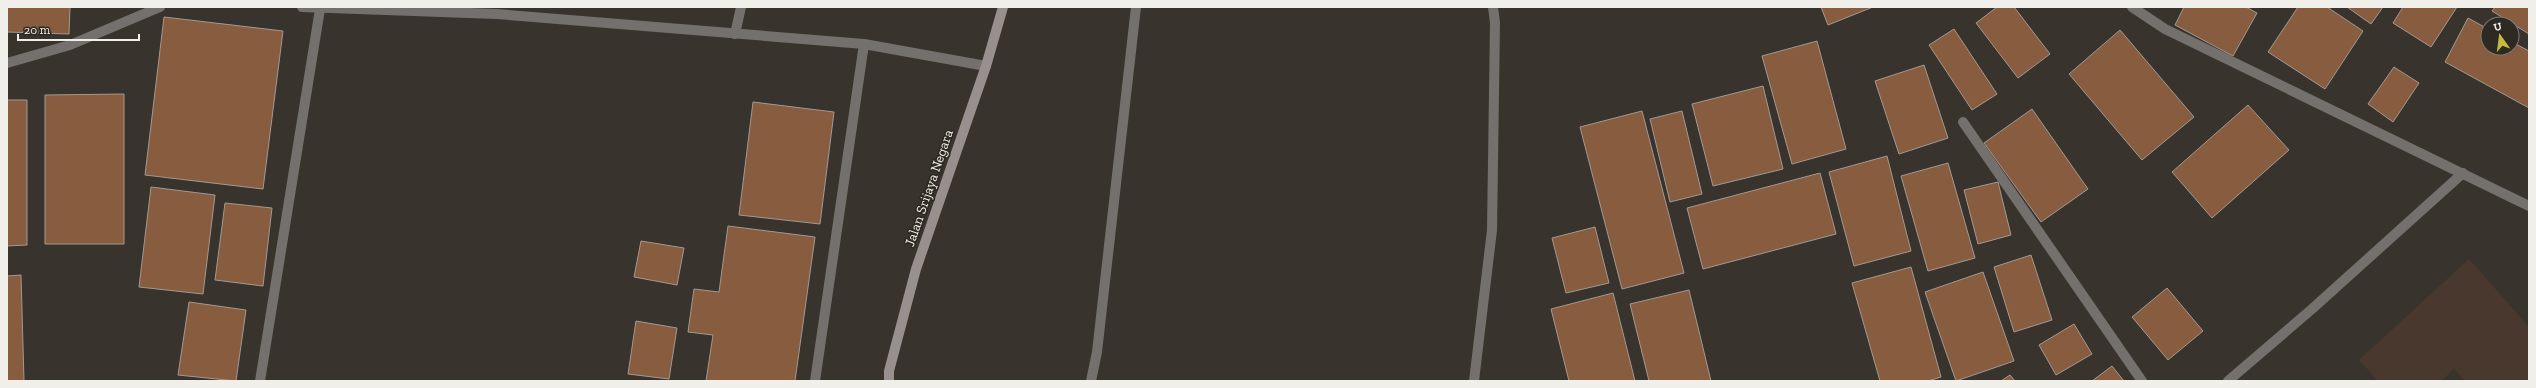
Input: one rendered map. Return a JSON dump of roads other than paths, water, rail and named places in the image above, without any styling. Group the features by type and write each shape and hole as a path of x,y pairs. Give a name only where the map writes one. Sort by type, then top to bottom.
{"main road":[{"name":"Jalan Srijaya Negara","path":"889,381 889,371 916,269 986,66 1003,7"}],"street":[{"path":"7,62 70,45 160,7"},
{"path":"302,7 320,9 497,10 735,34 864,44 986,66"},
{"path":"735,34 742,7"},
{"path":"1091,381 1097,352 1136,7"},
{"path":"1474,381 1492,230 1495,23 1493,7"},
{"path":"2132,7 2165,29 2529,206"},
{"path":"260,381 320,9"},
{"path":"815,381 864,44"},
{"path":"1963,122 2142,381"},
{"path":"2228,381 2312,309 2463,173"}]}
